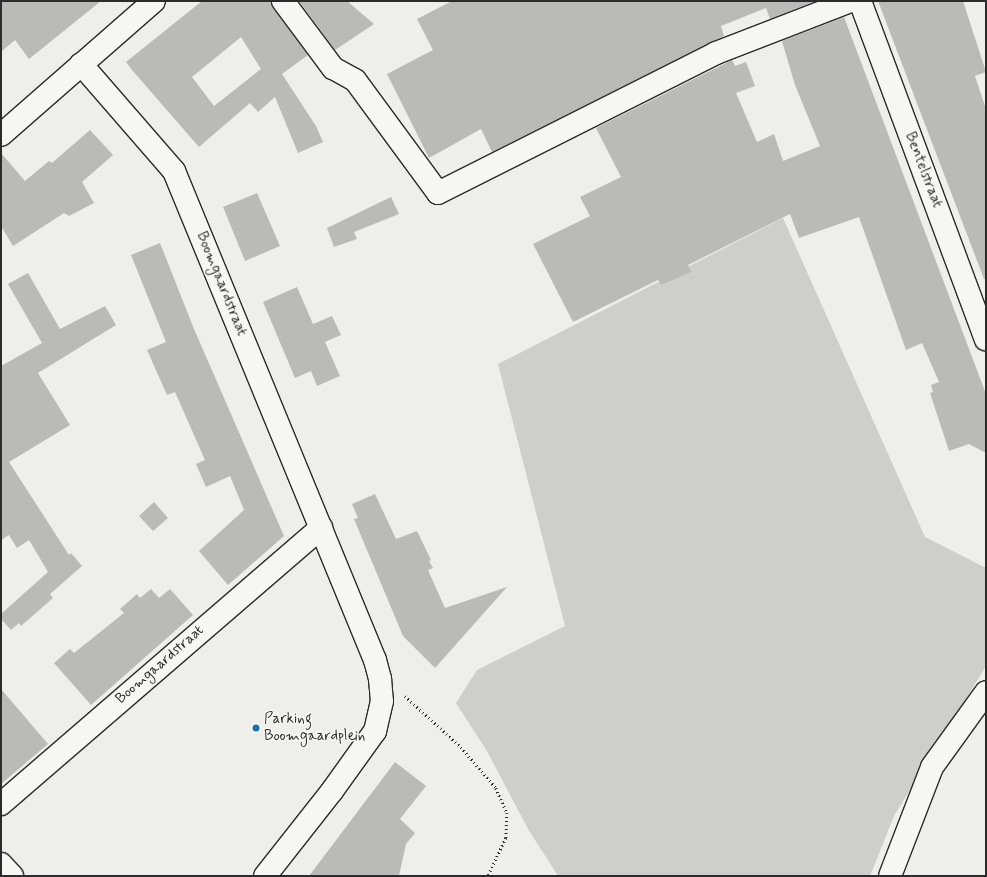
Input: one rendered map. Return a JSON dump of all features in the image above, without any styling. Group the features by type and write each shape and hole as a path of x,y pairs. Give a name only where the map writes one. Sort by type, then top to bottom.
{"street":[{"path":"1,135 154,1"},
{"path":"283,1 333,68 356,80 438,194 716,52 851,1"},
{"name":"Bentelstraat","path":"860,1 986,339"},
{"name":"Boomgaardstraat","path":"81,64 174,171 375,660 380,679 382,701 375,731 332,791 265,876"},
{"name":"Boomgaardstraat","path":"1,804 321,528"},
{"path":"890,876 932,767 986,692"},
{"path":"1,864 12,876"}],"path":[{"path":"380,679 404,696 461,747 496,788 507,813 506,838 488,876"}],"shaded area":[{"path":"783,218 925,537 986,568 986,666 894,816 870,876 558,876 528,829 487,751 456,703 477,670 565,626 498,364"}],"building":[{"path":"1,1 101,1 29,59 15,40 1,52"},
{"path":"202,1 271,1 273,8 308,55 282,74 316,126 323,142 298,153 275,97 258,112 250,103 199,147 126,62","holes":["241,37 261,69 214,106 192,77"]},
{"path":"299,1 347,1 374,24 335,50"},
{"path":"452,1 816,1 770,19 766,8 721,26 724,36 492,152 481,129 429,158 387,74 433,50 417,19"},
{"path":"878,1 963,1 986,72 975,76 986,109 986,279 984,279"},
{"path":"844,17 986,394 986,453 969,444 949,451 930,393 933,392 931,385 939,382 922,343 906,350 859,217 799,238 790,214 688,265 691,272 661,285 658,280 573,322 533,244 590,216 580,197 621,177 596,128 732,60 735,66 746,62 755,86 736,93 757,142 774,134 783,161 820,146 795,85 782,41"},
{"path":"90,130 113,155 82,182 94,203 69,216 64,213 13,246 1,226 1,153 25,181 49,161 52,163"},
{"path":"257,193 280,246 245,261 223,207"},
{"path":"391,197 399,214 354,232 357,239 334,247 327,228"},
{"path":"160,243 194,329 284,536 228,585 199,551 244,510 230,476 206,487 196,464 205,460 175,392 167,395 147,350 166,342 131,255"},
{"path":"28,273 60,329 105,306 116,325 38,373 70,425 9,462 69,555 71,553 82,566 50,594 53,598 21,626 19,623 11,630 1,619 1,614 48,572 29,540 17,548 9,535 1,540 1,366 42,343 8,284"},
{"path":"297,287 313,324 332,316 341,335 325,342 340,376 317,386 311,371 295,378 263,302"},
{"path":"375,494 396,539 417,531 431,560 429,561 433,568 428,570 445,608 507,587 435,668 403,636 354,519 358,518 352,504"},
{"path":"154,502 168,518 153,531 139,516"},
{"path":"151,589 159,598 170,589 193,615 91,705 54,663 70,649 74,653 124,613 120,609 137,594 140,598"},
{"path":"1,689 48,744 1,784"},
{"path":"395,762 426,786 400,819 415,833 406,844 399,876 309,876"}],"place":[{"name":"Parking Boomgaardplein","path":"256,728"}]}
